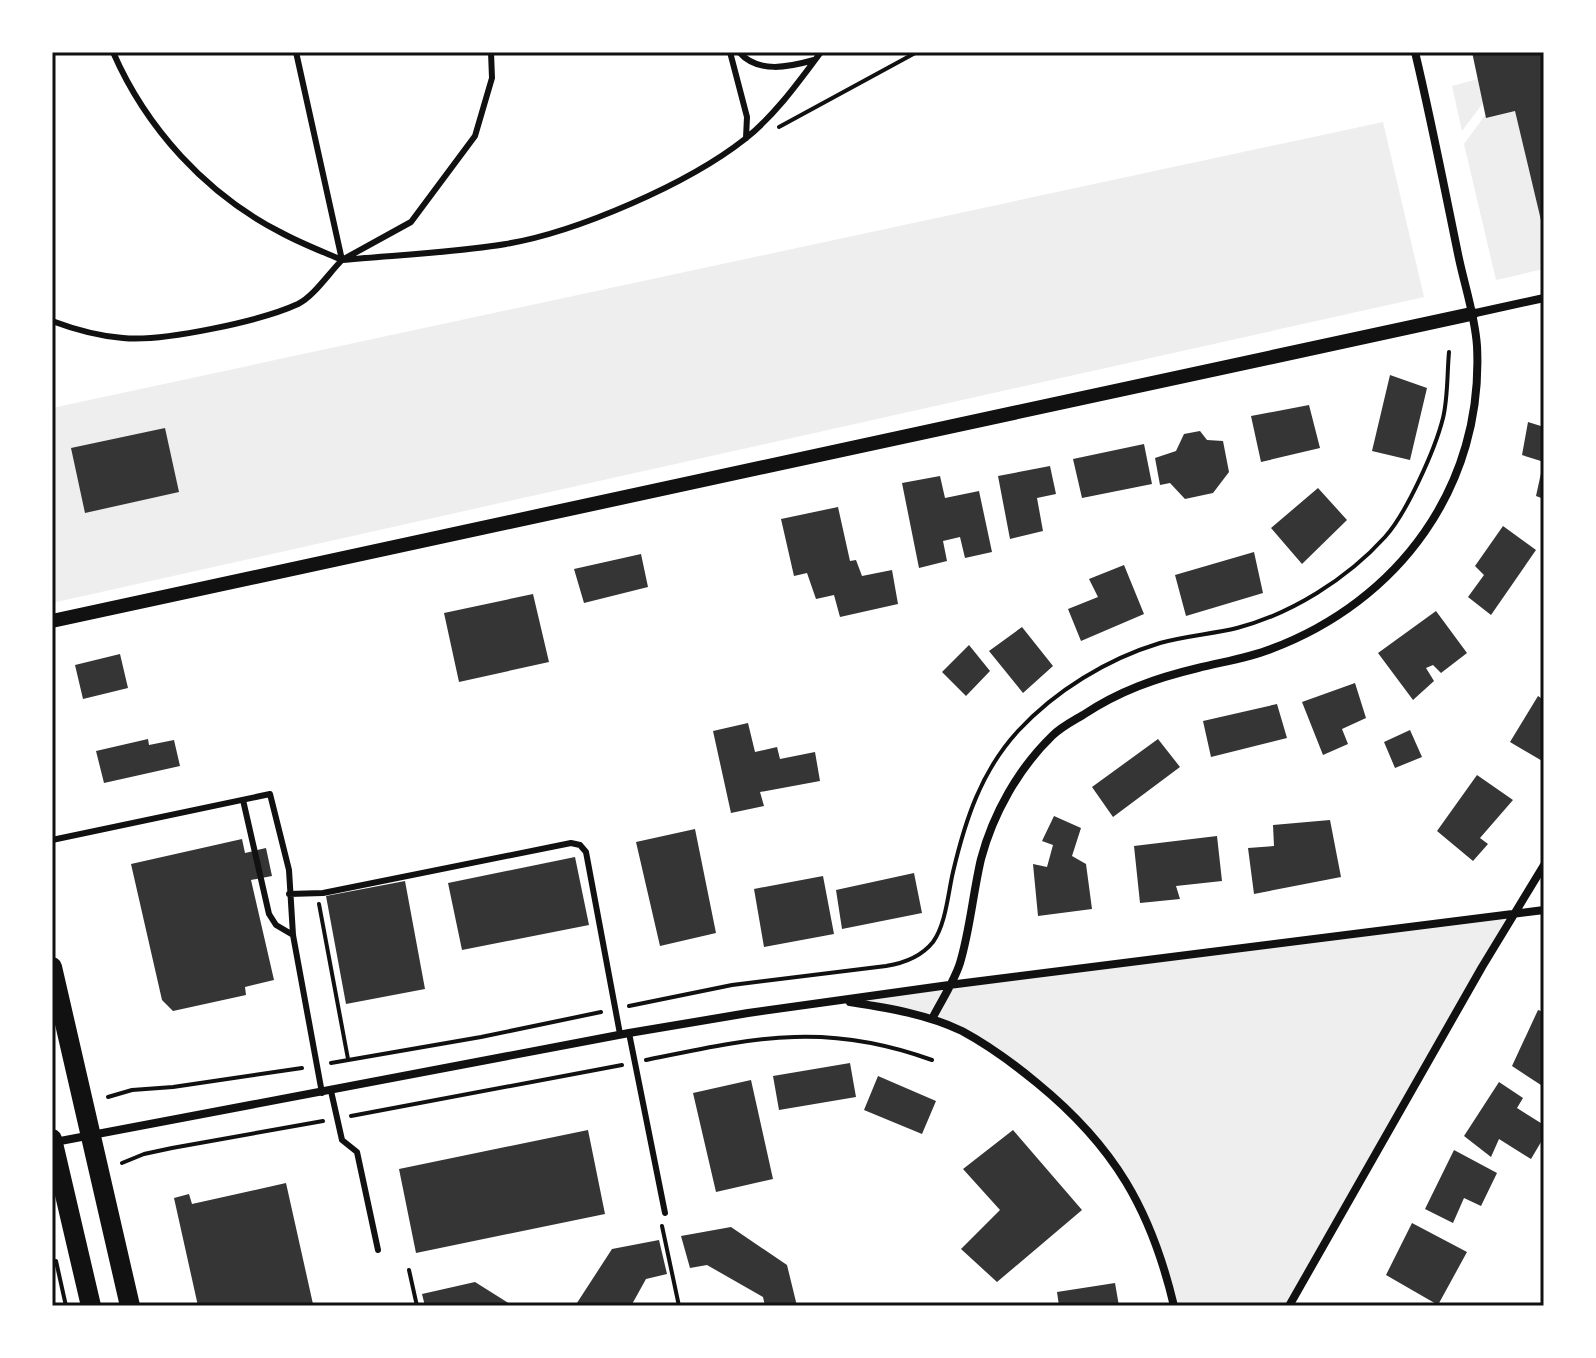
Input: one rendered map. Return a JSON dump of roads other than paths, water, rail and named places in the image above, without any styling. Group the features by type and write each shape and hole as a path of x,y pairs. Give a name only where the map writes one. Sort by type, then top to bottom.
{"main road":[{"path":"52,967 130,1306"},
{"path":"52,1141 91,1306"}],"street":[{"path":"932,1019 959,964 982,857 995,822 1010,788 1053,734 1115,694 1166,676 1261,653 1303,637 1338,617 1371,593 1406,557 1441,504 1465,450 1474,419 1477,343 1415,52"},
{"path":"52,621 1544,298"},
{"path":"1289,1306 1482,967 1544,865"},
{"path":"52,1141 624,1034 843,1000 1544,910"},
{"path":"843,1000 932,1019 962,1032 1021,1070 1059,1101 1118,1167 1143,1212 1163,1260 1174,1306"}],"lane":[{"path":"113,52 125,80 163,137 210,185 278,231 342,260 507,244 590,221 716,159 746,138 785,100 821,52"},
{"path":"296,52 342,260"},
{"path":"52,321 83,333 127,339 171,335 241,322 301,303 342,260 411,222 475,136 492,78 491,52"},
{"path":"730,52 745,105 746,138"},
{"path":"739,52 762,66 785,68 815,60"},
{"path":"52,840 270,794 289,870 293,935 316,1066 338,1118 342,1140 357,1152 378,1250"},
{"path":"243,800 269,914 276,925 293,935"},
{"path":"289,894 318,892 571,843 580,845 586,852 616,1009 634,1062 665,1213"}]}
